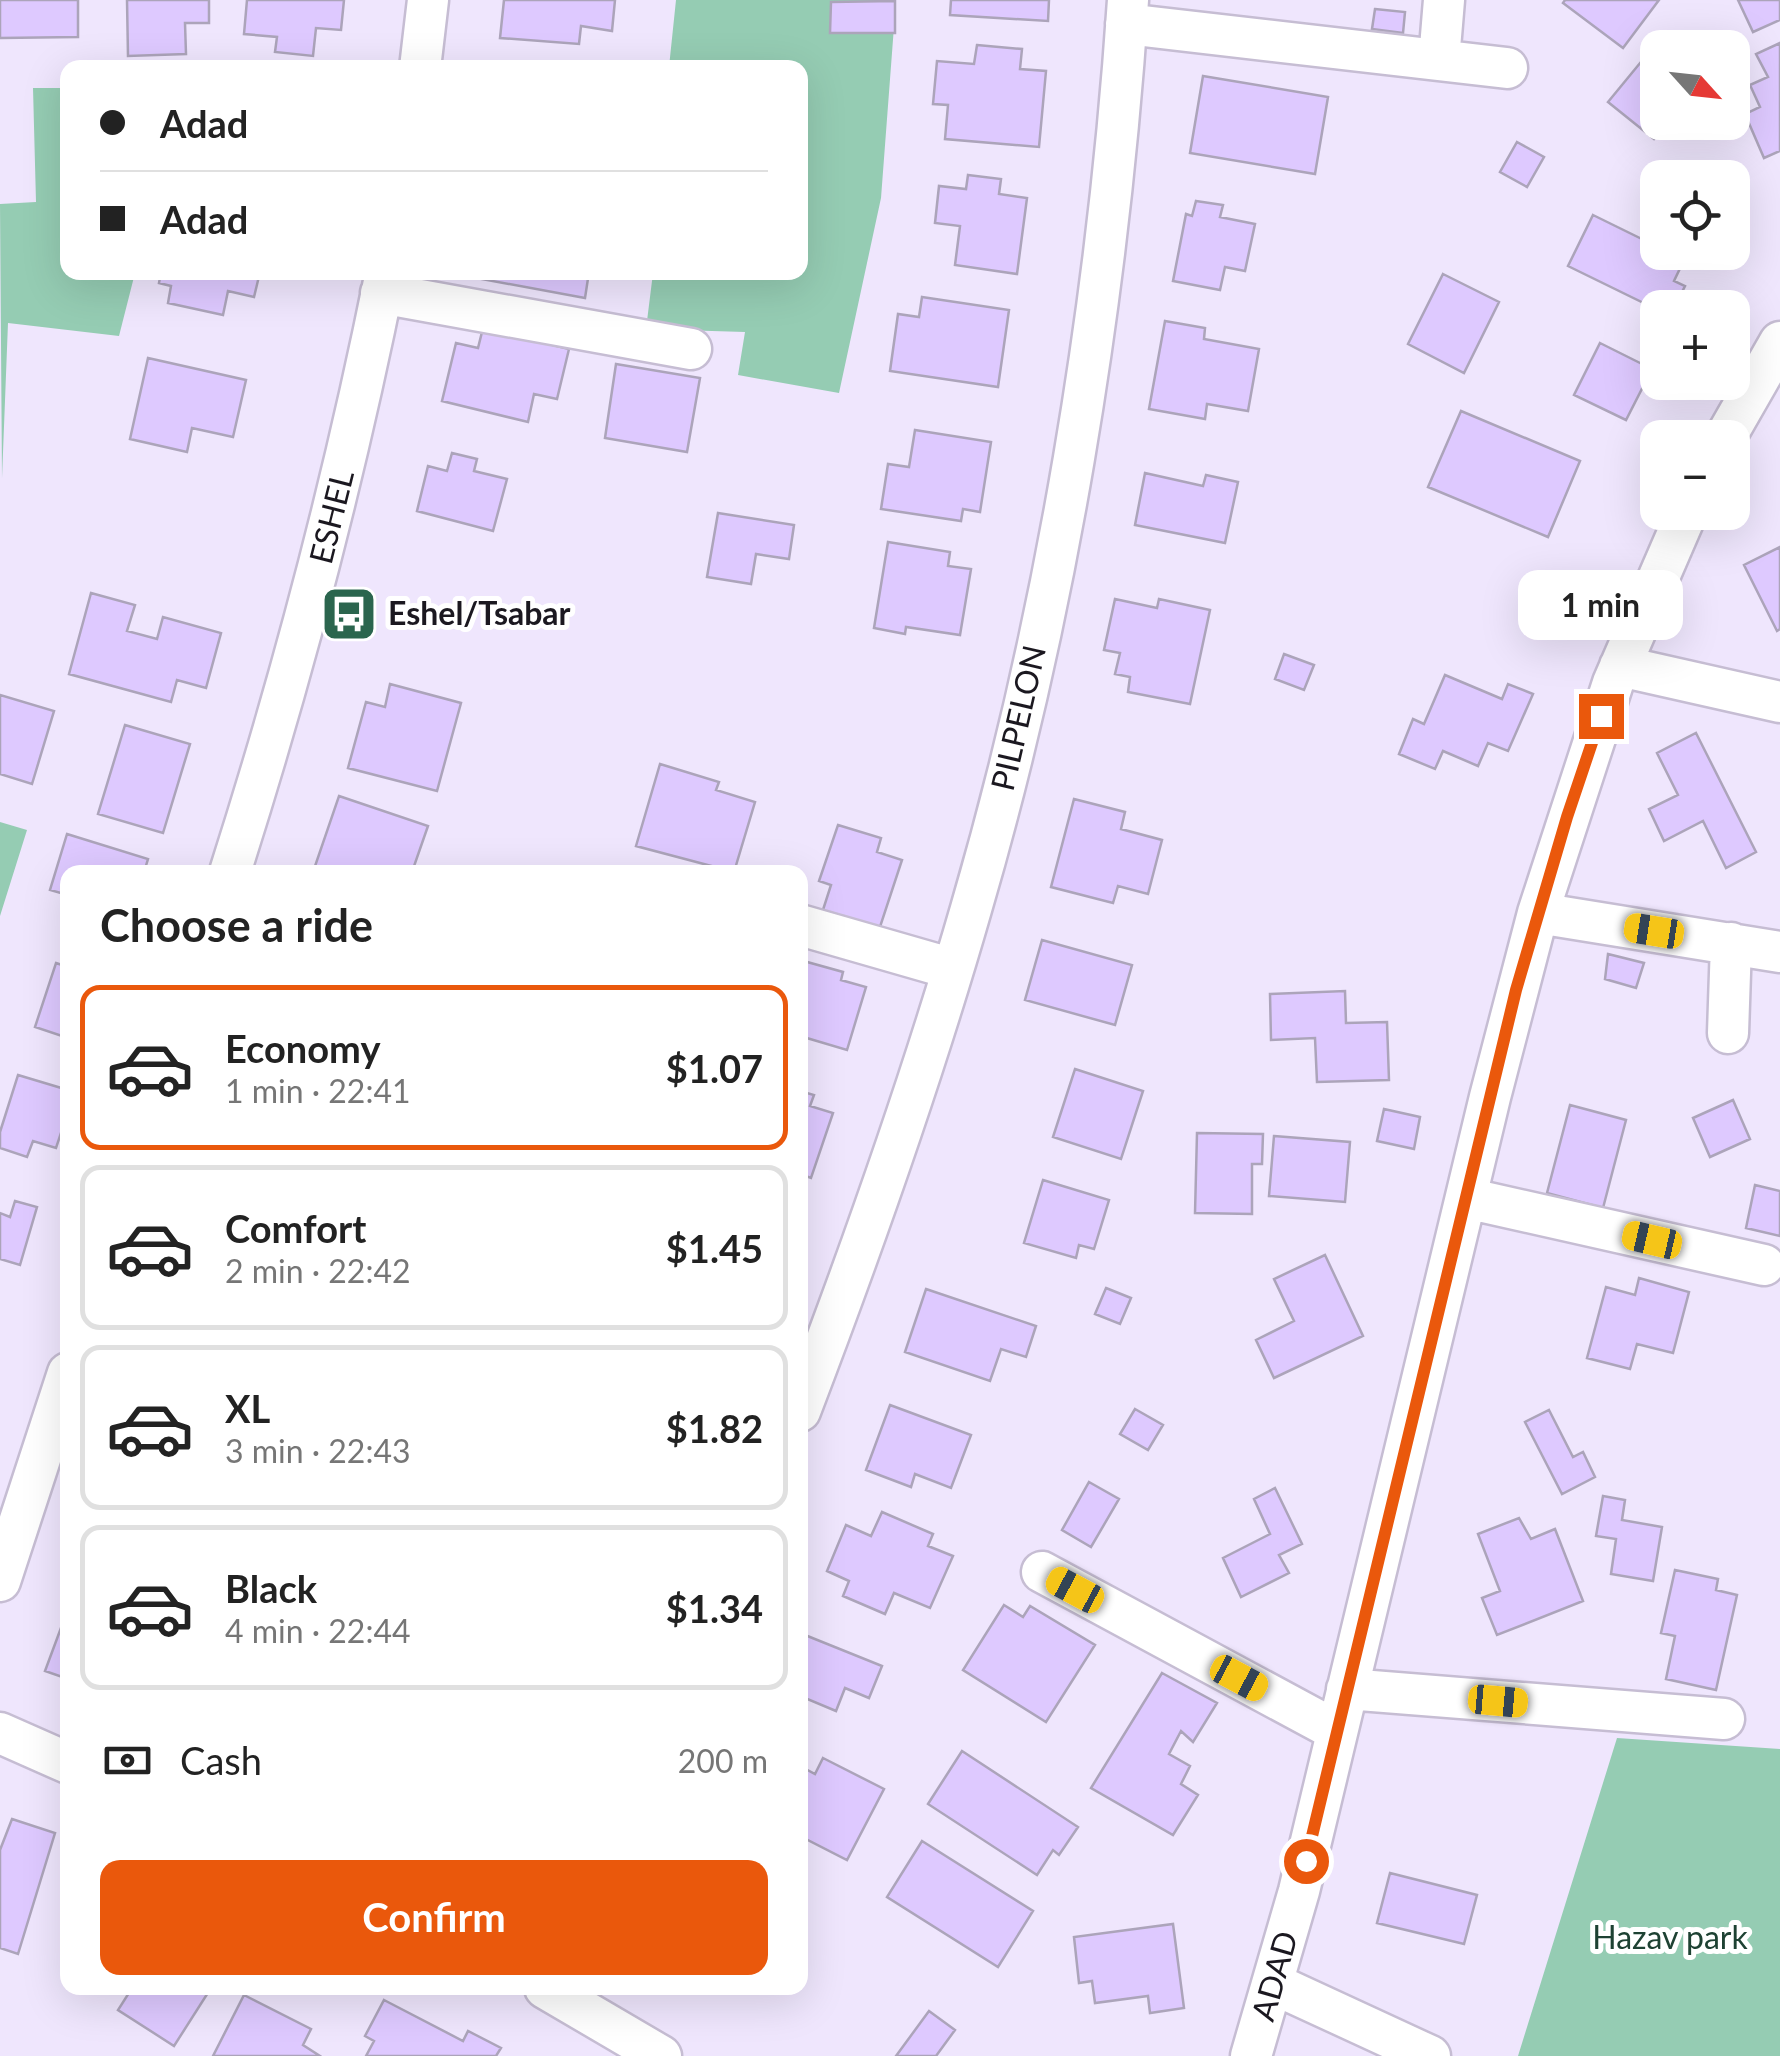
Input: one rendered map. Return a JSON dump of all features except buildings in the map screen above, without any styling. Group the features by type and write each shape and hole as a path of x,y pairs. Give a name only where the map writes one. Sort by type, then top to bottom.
{"street":[{"path":"421,60 428,0"},
{"path":"1439,60 1444,0"},
{"path":"1127,12 1507,68"},
{"name":"PILPELON","path":"808,1389 890,1168 953,969 1014,747 1068,485 1113,167 1127,12"},
{"path":"384,283 691,350"},
{"name":"ESHEL","path":"232,865 316,582 356,420 384,283"},
{"path":"1735,420 1780,342"},
{"name":"ADAD","path":"1251,2056 1274,1984 1538,913 1620,666 1679,530"},
{"path":"1620,666 1780,702"},
{"path":"1538,913 1780,952"},
{"path":"808,927 953,969"},
{"path":"1728,1032 1731,943"},
{"path":"1466,1198 1764,1265"},
{"path":"0,1581 60,1397"},
{"path":"1042,1572 1337,1731"},
{"path":"1347,1689 1724,1719"},
{"path":"0,1733 60,1759"},
{"path":"1274,1984 1430,2056"},
{"path":"566,1995 661,2056"}],"green space":[{"path":"676,0 896,0 881,198 839,393 738,375 745,332 646,329 652,280 808,280 808,60 670,60"},
{"path":"33,88 60,88 60,280 133,280 119,336 8,323 2,478 0,204 36,202"},
{"path":"0,822 27,830 0,916"},
{"name":"Hazav park","path":"1617,1738 1780,1749 1780,2056 1518,2056"}],"place":[{"name":"Eshel/Tsabar","path":"349,614"}],"route":[{"path":"1306,1861 1516,990 1601,716"}]}
